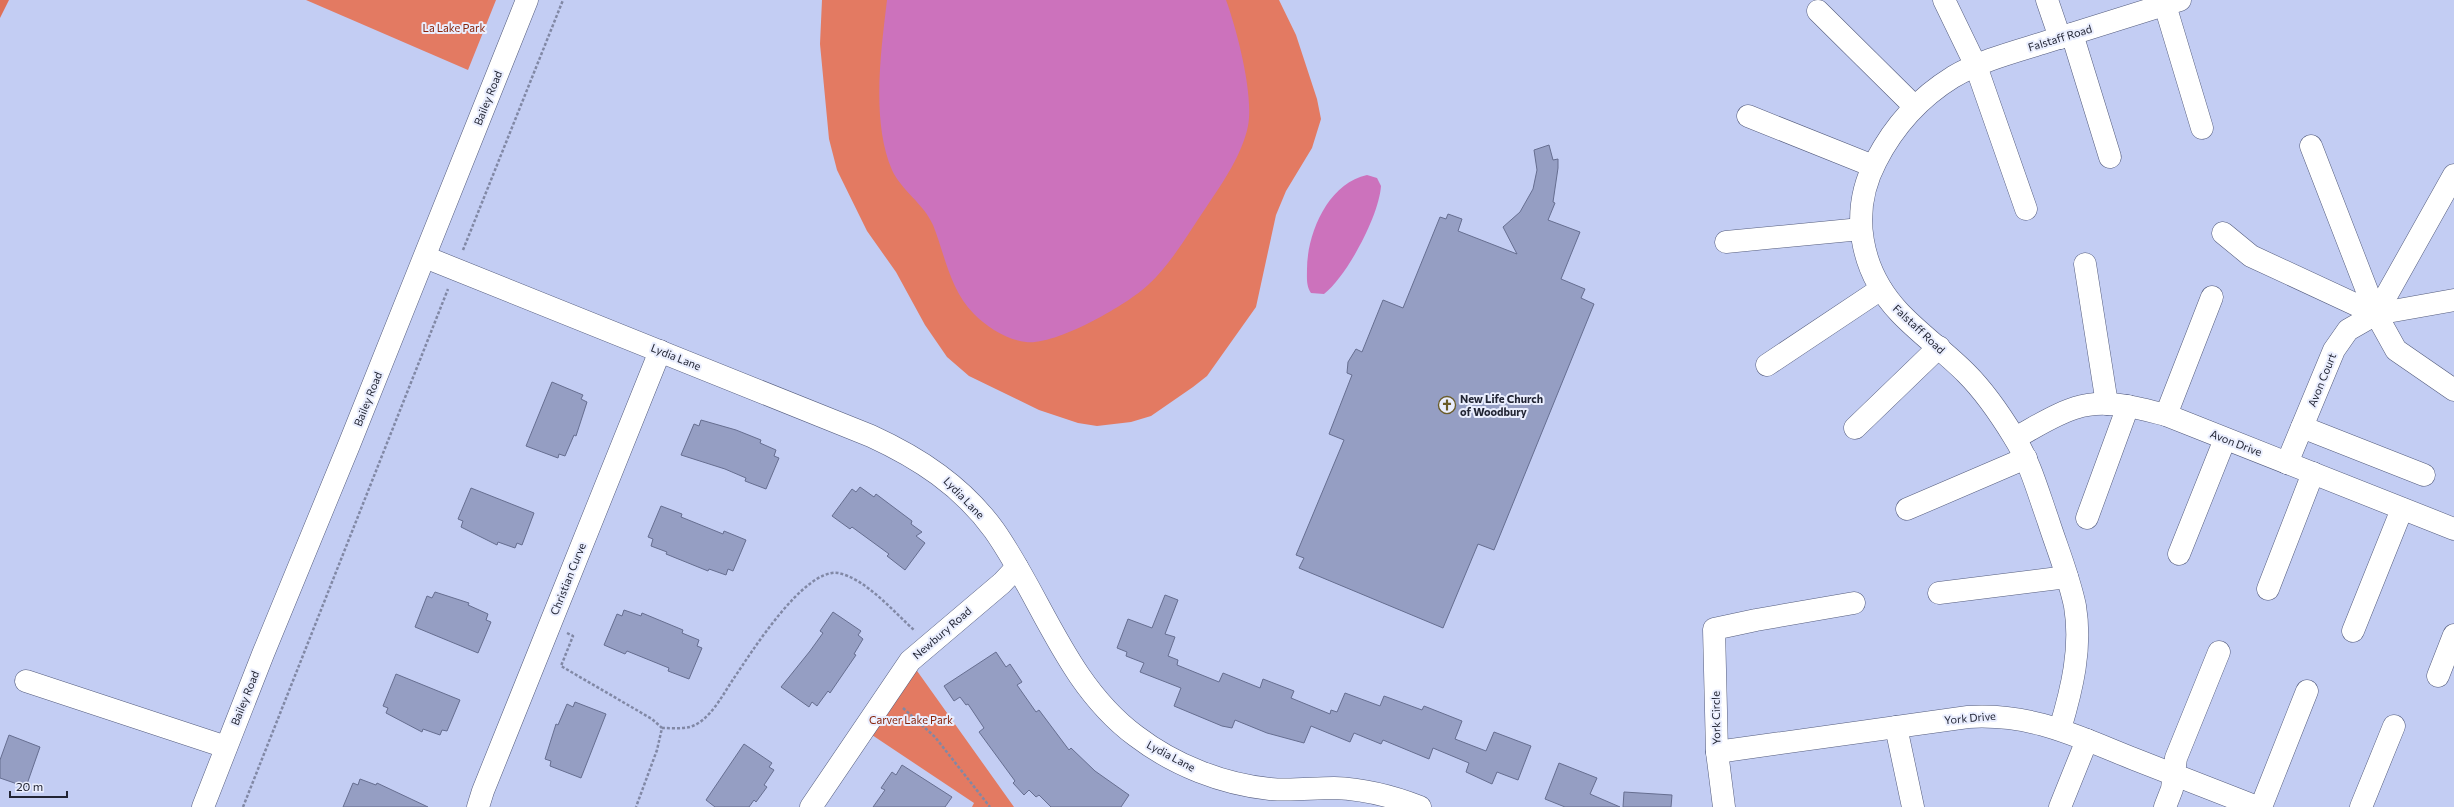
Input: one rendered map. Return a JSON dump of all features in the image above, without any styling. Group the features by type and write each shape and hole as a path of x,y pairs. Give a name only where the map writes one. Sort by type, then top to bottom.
{"street":[{"name":"Bailey Road","path":"203,803 425,257 527,0"},
{"path":"1944,0 1976,66 2026,209"},
{"path":"2047,0 2066,36 2110,157"},
{"path":"2160,4 2202,128"},
{"name":"Falstaff Road","path":"2060,729 2072,691 2078,640 2075,606 2067,577 2026,458 2015,438 1985,394 1939,347 1900,313 1880,289 1864,250 1861,229 1865,186 1884,145 1914,106 1954,77 1976,66 2160,4"},
{"path":"1818,11 1914,106"},
{"path":"1748,116 1873,166"},
{"path":"2311,146 2376,314 2396,350 2454,390"},
{"path":"2376,314 2454,175"},
{"path":"1726,242 1861,229"},
{"path":"2223,233 2251,256 2376,314 2454,300"},
{"name":"Lydia Lane","path":"425,257 871,436 923,462 945,478 969,501 993,529 1017,567 1069,662 1090,691 1128,730 1164,754 1202,772 1250,786 1280,789 1364,790 1396,798 1420,807"},
{"path":"2086,264 2117,405 2087,518"},
{"path":"1767,365 1880,289"},
{"path":"2166,415 2212,297"},
{"name":"Avon Court","path":"2288,463 2334,350 2348,330 2376,314"},
{"path":"1855,428 1939,347"},
{"name":"Christian Curve","path":"478,807 660,351"},
{"name":"Avon Drive","path":"2015,438 2076,407 2117,405 2166,415 2454,529"},
{"path":"2302,427 2424,476"},
{"path":"2179,554 2225,439"},
{"path":"1907,509 2026,458"},
{"path":"2268,589 2313,473"},
{"path":"2353,631 2402,509"},
{"name":"Newbury Road","path":"811,807 910,661 929,643 1002,583 1017,567"},
{"path":"1939,594 2067,577"},
{"name":"York Circle","path":"1724,807 1717,752 1714,629 1854,603"},
{"path":"2438,676 2454,635"},
{"path":"2165,807 2172,789 2176,758 2219,652"},
{"path":"26,681 226,747"},
{"path":"2261,807 2306,691"},
{"name":"York Drive","path":"1717,752 1896,727 1996,715 2025,719 2060,729 2257,807"},
{"path":"2360,807 2394,726"},
{"path":"1896,727 1913,807"},
{"path":"2060,807 2087,740"}],"path":[{"path":"242,807 562,0"},
{"path":"549,626 573,636 561,666 652,719 662,728 690,727 710,712 771,625 797,594 822,576 836,573 862,584 929,643"},
{"path":"886,696 906,709 935,736 990,807"},
{"path":"636,807 657,750 662,728"}],"green space":[{"name":"La Lake Park","path":"306,0 496,0 468,70"},
{"path":"822,0 1279,0 1296,35 1317,99 1321,119 1312,148 1286,191 1276,215 1256,307 1207,376 1151,416 1131,422 1097,426 1078,423 1039,410 969,376 947,357 925,325 896,272 867,231 837,170 829,139 820,44"},
{"name":"Carver Lake Park","path":"910,661 1014,807 972,807 974,803 863,729"}],"shaded area":[{"path":"0,0 9,0 0,18"},
{"path":"887,0 1226,0 1235,28 1247,80 1249,113 1245,137 1237,158 1187,237 1165,267 1148,285 1108,313 1072,331 1039,342 1019,341 1005,336 985,324 974,314 959,294 949,272 929,217 896,177 892,170 886,151 882,130 879,86"},
{"path":"1367,175 1377,178 1381,186 1379,199 1368,229 1352,260 1333,285 1324,294 1311,293 1307,281 1308,255 1311,241 1322,212 1341,188 1353,180"}],"building":[{"name":"New Life Church of Woodbury","path":"1549,145 1553,160 1558,159 1558,168 1553,202 1555,203 1548,220 1580,232 1561,279 1585,289 1581,298 1594,304 1494,550 1478,544 1443,628 1299,568 1304,558 1296,555 1344,440 1329,434 1352,375 1347,373 1348,362 1356,349 1362,352 1383,300 1403,308 1440,217 1446,219 1448,214 1462,219 1458,231 1517,254 1503,227 1520,212 1533,189 1537,170 1534,150"},
{"path":"552,382 583,395 581,399 587,402 576,436 574,435 565,456 559,454 558,458 526,446"},
{"path":"701,420 736,430 761,440 760,443 776,450 774,456 779,458 766,489 745,481 746,478 725,469 681,455 694,424 699,426"},
{"path":"860,487 874,497 876,494 912,521 911,524 922,532 916,536 925,543 905,570 887,556 889,554 852,527 850,529 832,516 852,489 856,492"},
{"path":"471,488 534,513 522,545 517,543 515,548 498,542 497,545 461,527 463,521 458,519"},
{"path":"661,506 682,514 681,517 723,534 724,531 746,540 733,571 728,569 726,575 709,569 708,571 666,554 667,552 651,546 653,539 648,537"},
{"path":"435,592 469,603 468,605 488,614 486,620 491,622 478,653 415,627 427,596 432,598"},
{"path":"1165,595 1178,600 1165,634 1175,637 1168,656 1178,660 1177,665 1219,682 1223,673 1260,688 1263,679 1294,691 1291,698 1330,714 1331,710 1337,712 1345,693 1380,706 1384,696 1422,710 1424,706 1462,721 1455,739 1486,751 1494,732 1531,746 1518,780 1497,772 1492,784 1466,772 1469,763 1433,748 1429,759 1383,740 1381,744 1354,733 1350,742 1311,726 1304,743 1267,733 1235,720 1232,728 1222,726 1174,706 1181,688 1140,672 1144,663 1126,656 1127,652 1117,648 1128,619 1152,628"},
{"path":"624,610 641,616 642,613 683,630 682,633 699,640 697,646 702,648 689,679 668,671 669,668 627,651 625,654 604,645 617,614 622,616"},
{"path":"833,612 861,631 858,635 863,639 854,654 856,655 830,693 828,691 817,706 812,702 809,707 781,687 823,633 820,631"},
{"path":"996,652 1006,667 1010,664 1022,682 1017,685 1036,712 1039,710 1069,750 1071,748 1095,771 1129,795 1121,807 1051,807 1039,795 1036,797 1029,790 1024,795 1013,783 1015,781 979,732 984,728 968,704 966,705 960,697 954,701 944,686"},
{"path":"396,674 460,700 447,731 442,730 440,735 423,729 422,732 386,713 388,708 383,706"},
{"path":"575,702 606,714 581,778 550,766 551,761 545,759 556,724 558,725 567,704 573,707"},
{"path":"9,735 40,747 26,787 0,778 0,760"},
{"path":"744,744 772,763 769,767 774,770 764,785 767,787 756,802 754,800 749,807 715,807 706,800"},
{"path":"1559,763 1597,778 1590,794 1620,807 1565,807 1545,799"},
{"path":"902,765 952,797 945,807 873,807 885,790 881,788 892,772 896,775"},
{"path":"360,779 376,785 377,783 428,807 343,807 353,783 358,785"},
{"path":"1624,792 1672,795 1671,807 1623,807"}],"place":[{"name":"New Life Church of Woodbury","path":"1447,405"}]}
